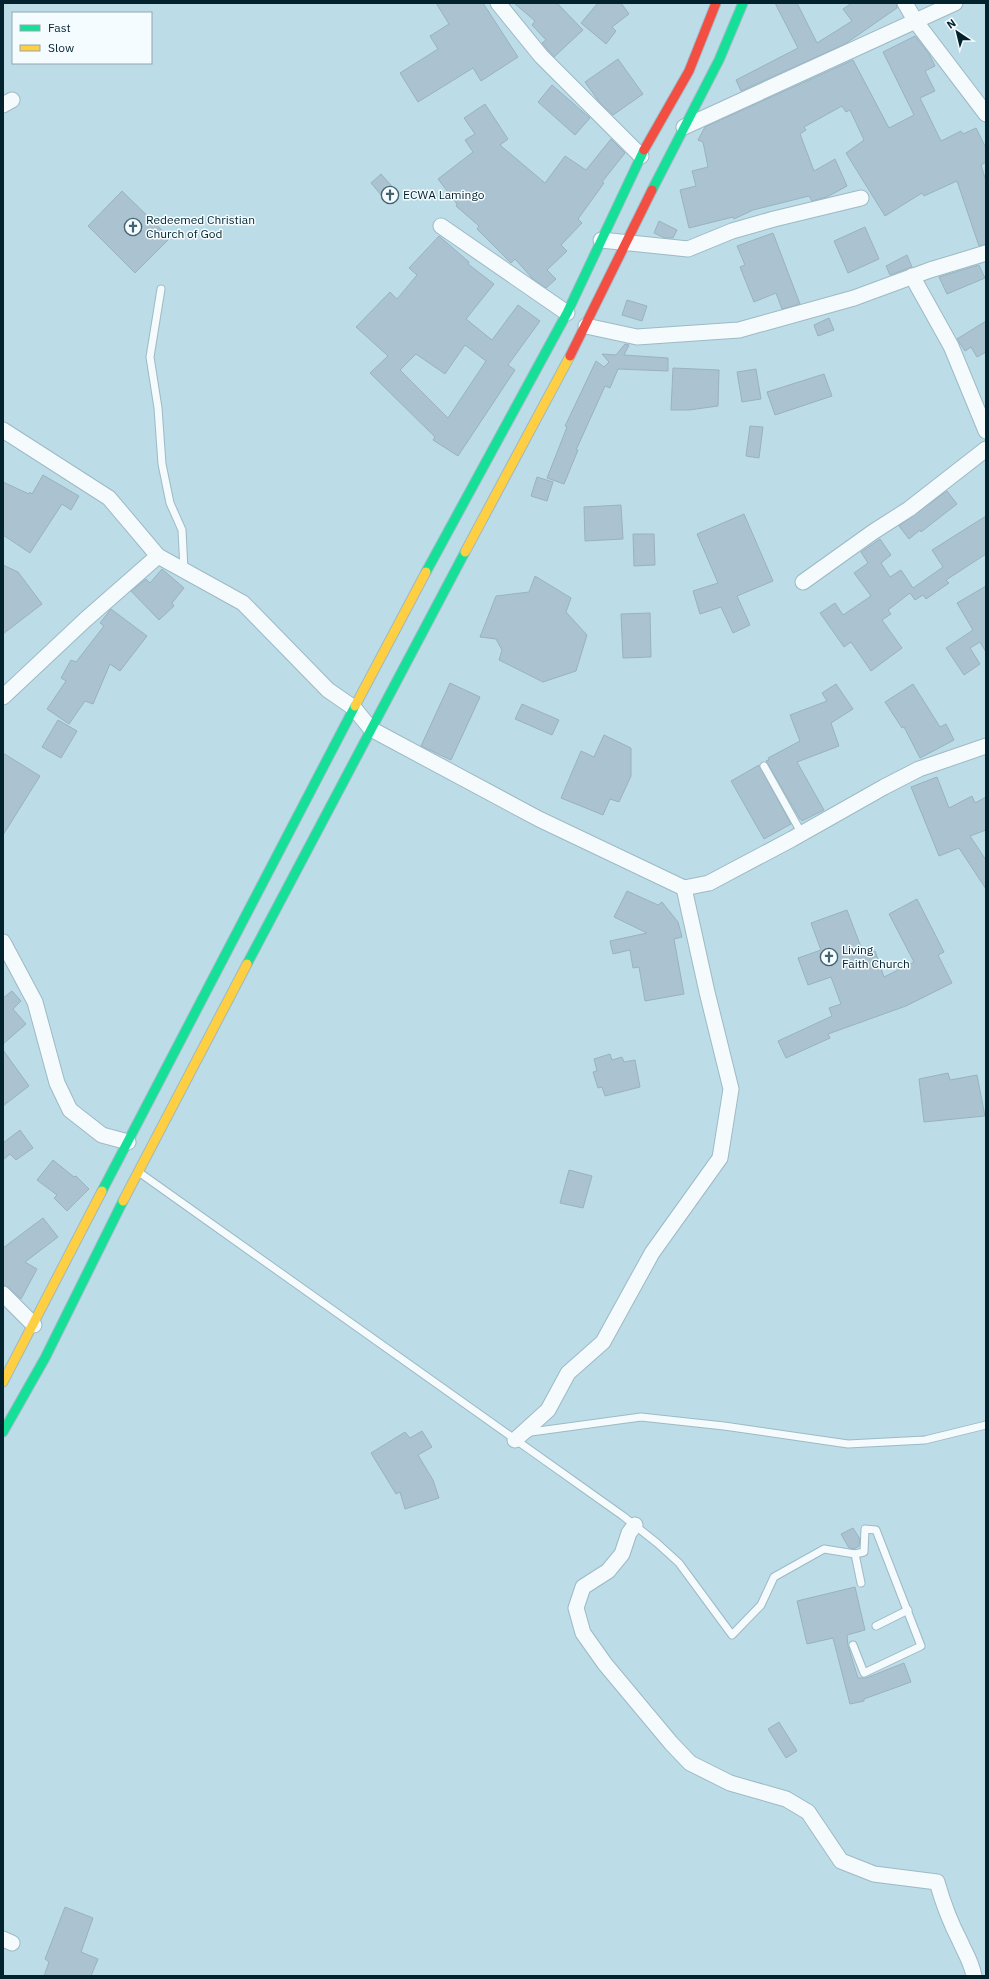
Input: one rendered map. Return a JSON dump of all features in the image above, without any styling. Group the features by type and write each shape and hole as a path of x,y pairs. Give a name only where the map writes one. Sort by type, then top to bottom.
{"main road":[{"path":"3,1382 354,708 465,498 568,313 641,156 689,71 716,3"},
{"path":"3,1432 45,1358 138,1171 586,326 624,243 719,60 743,3"}],"street":[{"path":"498,3 541,56 641,156"},
{"path":"905,3 916,22 986,114"},
{"path":"684,127 955,3"},
{"path":"601,240 688,249 760,223 861,198"},
{"path":"441,226 568,313"},
{"path":"586,326 637,337 739,330 854,298 912,276 986,253"},
{"path":"912,276 951,346 986,431"},
{"path":"3,430 109,498 158,556 243,603 328,690 354,708 371,729 539,819 684,888 709,884 802,834 884,786 919,769 986,746"},
{"path":"803,582 873,532 909,509 986,449"},
{"path":"3,697 84,620 158,556"},
{"path":"515,1440 548,1410 568,1373 603,1342 652,1253 720,1158 731,1089 707,992 684,888"},
{"path":"3,942 35,1002 58,1083 70,1110 102,1135 128,1142"},
{"path":"3,1294 34,1325"},
{"path":"635,1525 629,1533 622,1554 617,1560 608,1570 583,1587 576,1608 583,1633 605,1664 671,1743 690,1763 730,1783 786,1799 808,1812 841,1861 874,1874 937,1882 943,1906 960,1942 972,1962 974,1976"}],"lane":[{"path":"161,290 150,357 158,408 162,464 170,503 182,530 184,570"},
{"path":"764,766 802,834"},
{"path":"138,1171 635,1525 679,1563 732,1635 761,1605 774,1577 824,1549 855,1554 864,1552 865,1529 876,1530 921,1646 864,1673 853,1645"},
{"path":"515,1440 531,1432 641,1417 724,1426 848,1444 925,1440 986,1425"},
{"path":"855,1554 861,1583"},
{"path":"876,1626 908,1610"}],"building":[{"path":"436,3 483,3 518,57 481,81 473,68 418,102 400,73 438,49 430,36 449,24"},
{"path":"514,3 557,3 583,30 554,57 542,43 546,40 532,25 535,21"},
{"path":"598,3 621,3 629,14 612,27 616,31 606,44 581,23"},
{"path":"775,3 797,3 817,43 852,21 843,9 852,3 896,3 897,8 845,44 741,91 736,80 798,48"},
{"path":"915,36 929,54 935,66 925,71 935,91 920,98 941,141 961,131 963,134 976,128 986,148 986,162 981,165 986,181 986,244 979,246 957,181 924,196 922,193 885,216 846,153 864,140 850,110 846,112 842,106 804,127 806,130 800,134 814,171 835,159 847,186 827,197 812,201 809,196 753,210 734,219 733,217 689,228 680,190 696,186 692,171 708,167 703,142 698,140 705,127 853,60 889,128 914,115 883,52"},
{"path":"618,59 643,94 613,115 600,103 585,82"},
{"path":"552,85 590,118 575,135 538,102"},
{"path":"485,104 508,139 500,145 545,183 565,156 586,170 611,139 625,153 602,182 604,183 578,219 582,223 561,245 567,251 547,270 556,279 546,288 532,278 515,259 511,263 477,229 479,226 456,206 457,204 438,179 473,152 465,140 475,134 464,118"},
{"path":"381,174 398,193 387,202 371,183"},
{"path":"122,191 170,238 135,273 88,226"},
{"path":"659,221 677,230 673,238 665,238 654,233"},
{"path":"865,227 879,259 848,273 834,241"},
{"path":"773,233 800,304 782,309 776,293 754,302 740,267 745,265 737,246"},
{"path":"439,236 469,262 468,264 494,284 466,319 492,340 518,305 540,321 508,365 515,370 458,456 433,440 435,437 370,373 388,356 356,327 390,292 397,299 417,275 409,268","holes":["465,345 486,361 448,418 400,370 416,354 445,374"]},
{"path":"907,255 912,267 890,275 886,266"},
{"path":"979,265 985,278 947,294 939,277"},
{"path":"627,300 647,306 642,321 622,315"},
{"path":"829,318 834,330 818,336 814,325"},
{"path":"986,321 986,352 977,357 971,347 965,351 957,339"},
{"path":"625,344 629,345 624,355 668,358 668,371 618,369 610,388 605,386 576,450 578,450 564,484 547,478 567,427 565,426 596,361 604,367 609,362 602,354 616,355"},
{"path":"673,368 719,370 718,406 689,410 671,410"},
{"path":"756,369 761,399 742,402 737,372"},
{"path":"824,374 832,396 775,415 767,392"},
{"path":"750,426 763,427 759,458 746,456"},
{"path":"43,475 79,496 71,510 62,504 30,553 3,535 3,482 32,494"},
{"path":"537,477 553,482 547,501 531,496"},
{"path":"947,491 957,504 921,532 920,530 909,539 899,526"},
{"path":"621,505 623,539 585,541 584,507"},
{"path":"744,514 773,581 737,596 750,625 733,633 721,607 700,614 693,591 718,583 697,534"},
{"path":"986,516 986,554 946,580 949,583 926,599 923,595 915,600 910,593 888,610 891,614 882,620 902,648 871,671 851,642 844,647 820,613 835,603 843,615 871,596 854,573 868,563 861,552 880,539 891,555 881,563 890,577 901,570 913,588 943,567 932,550"},
{"path":"633,534 654,534 655,565 634,566"},
{"path":"3,565 18,572 42,604 3,634"},
{"path":"162,569 184,588 172,603 174,606 159,620 131,591 146,579 150,583"},
{"path":"535,576 571,598 566,612 587,635 576,671 543,682 499,660 502,650 496,639 480,637 496,596 529,592"},
{"path":"986,586 986,652 980,642 970,648 980,664 964,675 946,648 973,630 957,603"},
{"path":"111,609 147,636 120,671 110,664 93,704 85,701 69,724 47,709 66,681 61,678 71,660 76,662 104,626 100,623"},
{"path":"650,613 651,657 623,658 621,614"},
{"path":"450,683 480,697 451,760 421,746"},
{"path":"836,684 853,709 831,723 839,746 797,762 824,810 802,821 766,761 769,760 768,758 800,741 790,715 827,701 822,693"},
{"path":"913,684 940,727 946,724 954,740 920,758 904,727 902,728 885,702"},
{"path":"522,704 559,720 552,735 515,719"},
{"path":"58,720 77,731 61,758 42,747"},
{"path":"604,735 631,748 631,776 619,802 610,799 603,815 561,798 581,751 594,757"},
{"path":"3,753 40,776 3,835"},
{"path":"759,765 791,824 764,839 731,781"},
{"path":"937,777 949,808 972,796 975,803 986,797 986,830 970,836 986,860 986,889 959,848 939,856 911,787"},
{"path":"627,891 658,905 662,902 678,922 682,937 674,939 684,994 645,1001 639,967 633,968 630,950 613,954 610,941 647,933 614,917"},
{"path":"917,899 944,952 938,955 952,983 906,1006 828,1034 830,1038 786,1058 778,1041 832,1016 829,1008 841,1004 831,977 808,985 798,958 821,950 811,923 847,910 864,955 875,951 884,977 914,962 889,914"},
{"path":"12,991 21,1001 13,1009 26,1024 3,1044 3,998"},
{"path":"3,1050 29,1086 3,1106"},
{"path":"610,1054 612,1060 622,1057 624,1062 635,1060 640,1087 605,1096 602,1087 598,1088 593,1072 597,1071 594,1059"},
{"path":"948,1073 950,1080 977,1075 985,1116 924,1122 919,1079"},
{"path":"20,1130 33,1148 16,1160 10,1154 3,1160 3,1143"},
{"path":"53,1160 74,1177 76,1176 89,1189 67,1211 54,1198 57,1195 37,1180"},
{"path":"569,1170 592,1176 583,1208 560,1203"},
{"path":"43,1218 58,1237 25,1262 37,1269 21,1299 9,1288 3,1285 3,1248"},
{"path":"422,1431 432,1447 418,1455 433,1480 439,1498 405,1509 400,1492 396,1494 371,1453 405,1432 410,1438"},
{"path":"853,1528 860,1539 859,1546 854,1549 849,1548 841,1534"},
{"path":"855,1587 865,1630 847,1635 848,1646 858,1678 866,1678 904,1663 911,1682 864,1699 864,1701 850,1704 833,1638 807,1644 797,1601"},
{"path":"779,1722 797,1751 786,1758 768,1729"},
{"path":"65,1907 93,1918 81,1952 98,1959 91,1976 44,1976 49,1962 45,1959"}],"traffic: fast":[{"path":"652,190 719,60 743,3"},
{"path":"426,572 567,313 644,150"},
{"path":"247,964 465,552"},
{"path":"102,1191 355,706"},
{"path":"3,1432 45,1358 123,1201"}],"traffic: slow":[{"path":"465,552 570,356"},
{"path":"355,706 426,572"},
{"path":"123,1201 247,964"},
{"path":"3,1382 102,1191"}],"traffic: jam":[{"path":"644,150 689,71 716,3"},
{"path":"570,356 652,190"}],"place":[{"name":"ECWA Lamingo","path":"390,195"},
{"name":"Redeemed Christian Church of God","path":"133,227"},
{"name":"Living Faith Church","path":"829,957"}]}
